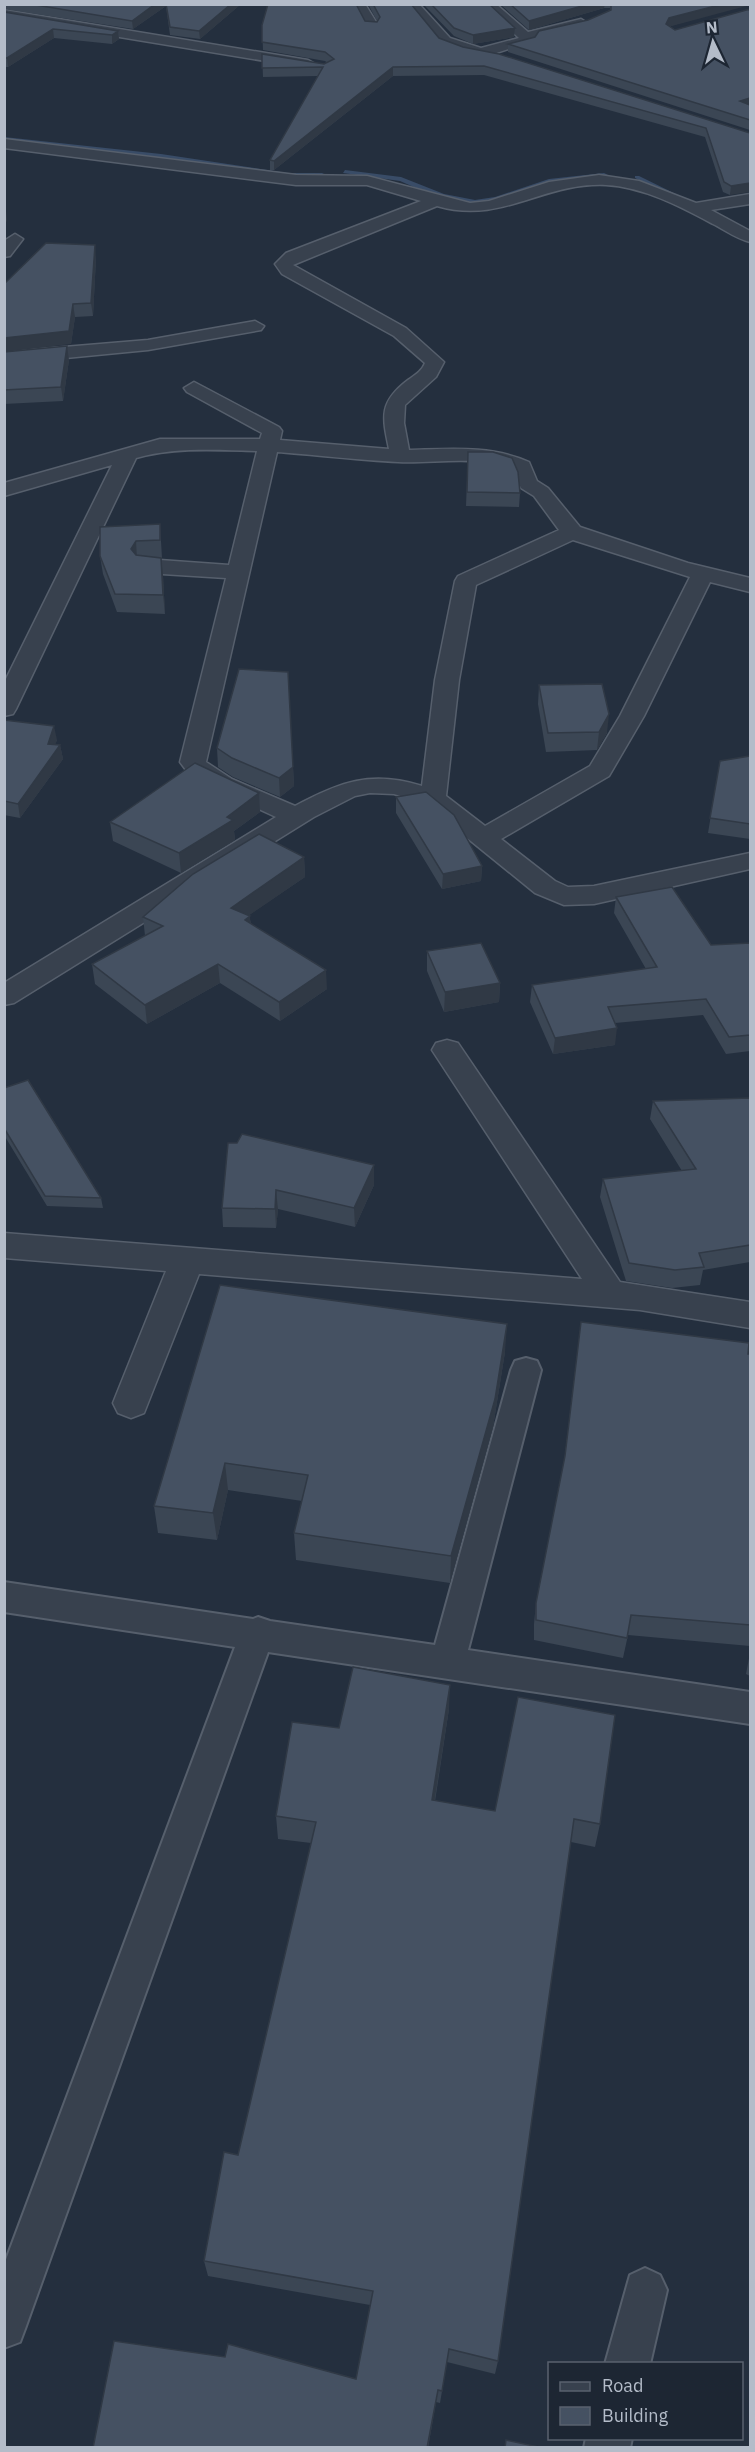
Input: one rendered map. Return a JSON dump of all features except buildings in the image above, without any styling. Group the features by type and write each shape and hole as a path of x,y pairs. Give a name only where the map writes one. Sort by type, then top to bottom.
{"street":[{"path":"4,5 12,4"},
{"path":"358,4 372,25"},
{"path":"412,4 445,41 513,60"},
{"path":"488,4 529,40"},
{"path":"4,14 92,31 325,67"},
{"path":"481,52 529,40 532,35 597,17"},
{"path":"92,31 102,19"},
{"path":"495,29 515,26"},
{"path":"439,34 466,32"},
{"path":"4,143 290,179 334,177 368,181 462,207 480,208 544,188 585,180 610,180 634,185 700,208 750,237"},
{"path":"700,208 750,199"},
{"path":"400,456 394,407 400,395 431,371 435,362 400,332 288,270 283,264 292,257 438,200"},
{"path":"4,358 148,345 255,326"},
{"path":"194,388 272,431 193,762 195,767 209,777 296,816"},
{"path":"4,490 170,443 267,445 400,456 477,455 506,459 522,466 528,484 541,492 572,532 703,573 750,585"},
{"path":"4,709 128,454"},
{"path":"433,798 447,680 466,580 519,558 572,532"},
{"path":"146,566 238,572"},
{"path":"482,839 600,771 632,716 703,573"},
{"path":"4,996 296,816 347,790 370,785 396,786 433,798 545,887 564,896 594,896 750,861"},
{"path":"447,1050 610,1294"},
{"path":"4,1245 610,1294 750,1315"},
{"path":"131,1403 187,1260"}],"lane":[{"path":"447,1662 526,1370"},
{"path":"4,1597 258,1632 750,1708"},
{"path":"4,2326 258,1632"},
{"path":"627,2362 645,2290"}],"waterway":[{"path":"4,139 161,156 287,175 322,175"},
{"path":"345,172 401,179 442,196 475,202 496,199 549,181 604,175"},
{"path":"637,177 688,202"}]}
